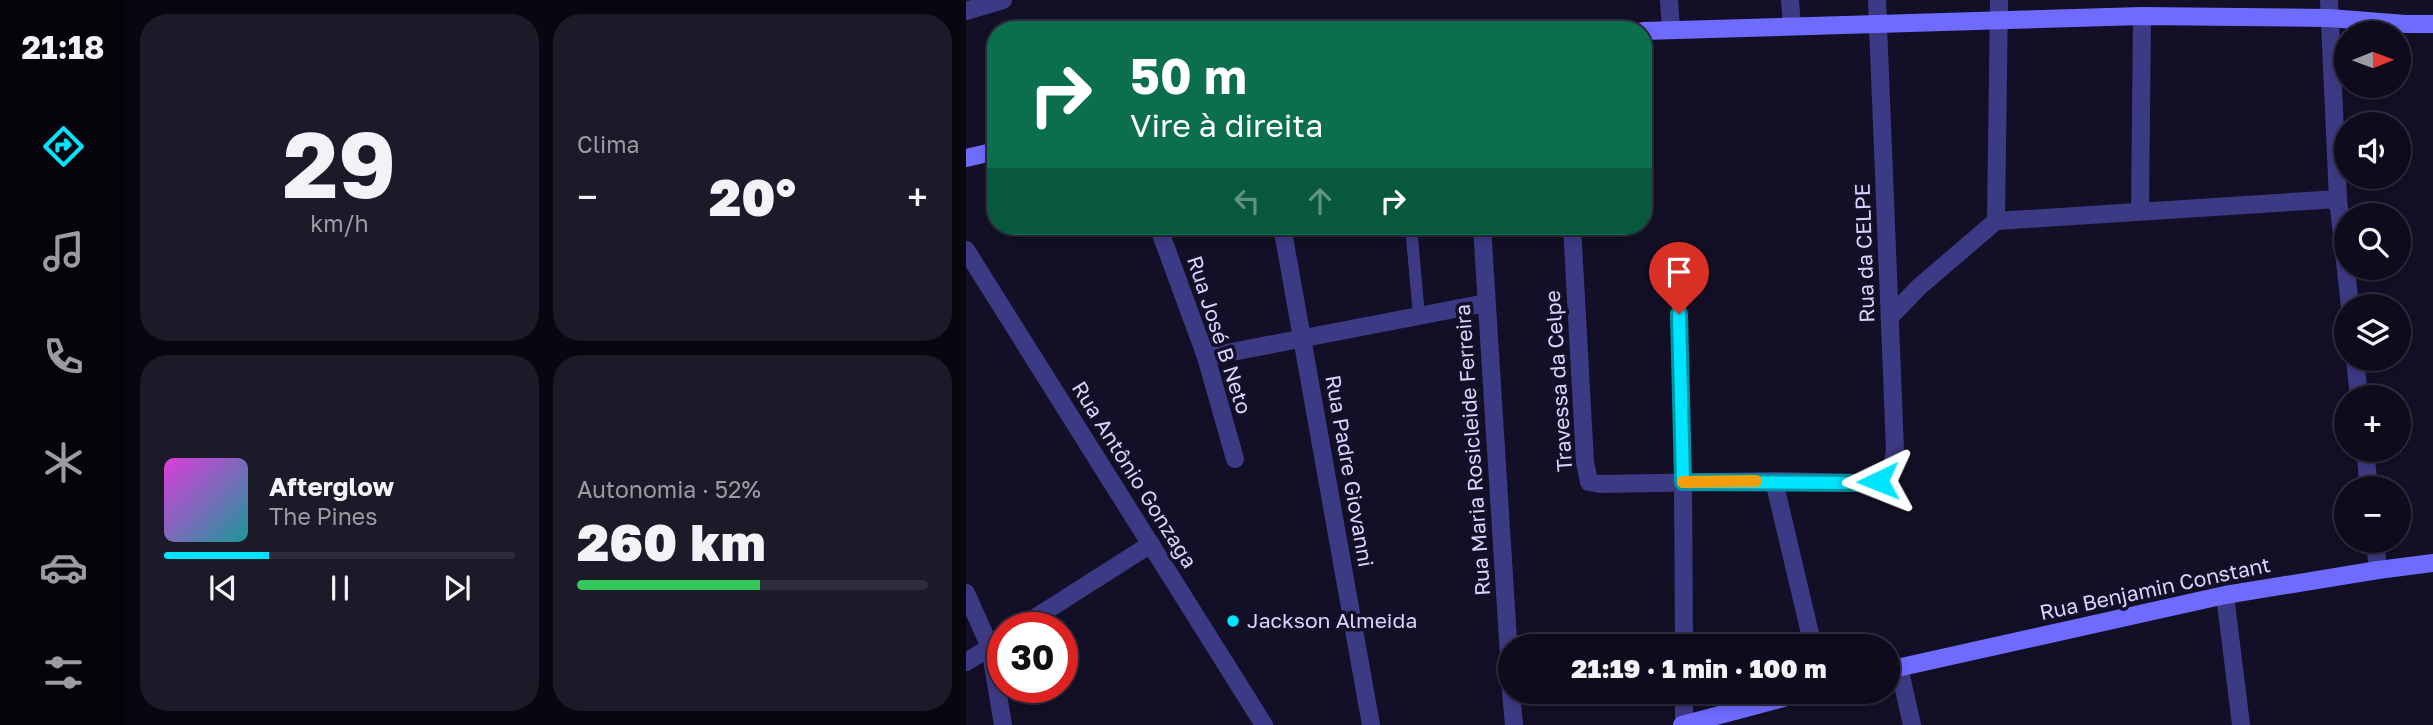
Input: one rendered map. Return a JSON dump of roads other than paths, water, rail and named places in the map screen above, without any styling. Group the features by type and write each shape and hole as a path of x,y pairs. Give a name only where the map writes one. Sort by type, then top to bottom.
{"street":[{"path":"966,10 1003,0"},
{"path":"1669,0 1671,29"},
{"path":"1790,0 1792,26"},
{"name":"Rua da CELPE","path":"1774,481 1864,483 1878,481 1892,470 1895,450 1877,0"},
{"path":"1996,221 1999,0"},
{"path":"1652,30 2329,9 2406,24 2433,24"},
{"path":"2329,9 2338,199 2349,294"},
{"path":"2140,211 2142,16"},
{"path":"966,158 987,153"},
{"path":"1890,317 1919,287 1996,221 2338,199"},
{"name":"Rua José B Neto","path":"1161,235 1206,357 1236,458"},
{"name":"Rua Padre Giovanni","path":"1284,235 1371,725"},
{"name":"Rua Maria Rosicleide Ferreira","path":"1482,235 1508,634"},
{"name":"Travessa da Celpe","path":"1573,235 1587,478 1592,483 1600,484 1683,482"},
{"name":"Rua Antônio Gonzaga","path":"966,250 1264,725"},
{"path":"1206,357 1486,303"},
{"path":"1684,634 1683,482 1774,481 1810,634"},
{"path":"1044,612 1151,544"},
{"path":"2376,553 2378,570"},
{"name":"Rua Benjamin Constant","path":"1900,668 2225,595 2433,563"},
{"path":"966,593 987,627"},
{"path":"2225,595 2241,725"},
{"path":"966,662 987,649"},
{"path":"1900,688 1912,725"},
{"path":"1001,703 1003,725"},
{"path":"1512,704 1514,725"},
{"path":"1684,704 1684,725 1762,704"}],"lane":[{"path":"1412,235 1419,316"},
{"path":"1678,258 1683,482"}],"place":[{"name":"Jackson Almeida","path":"1233,621"}]}
